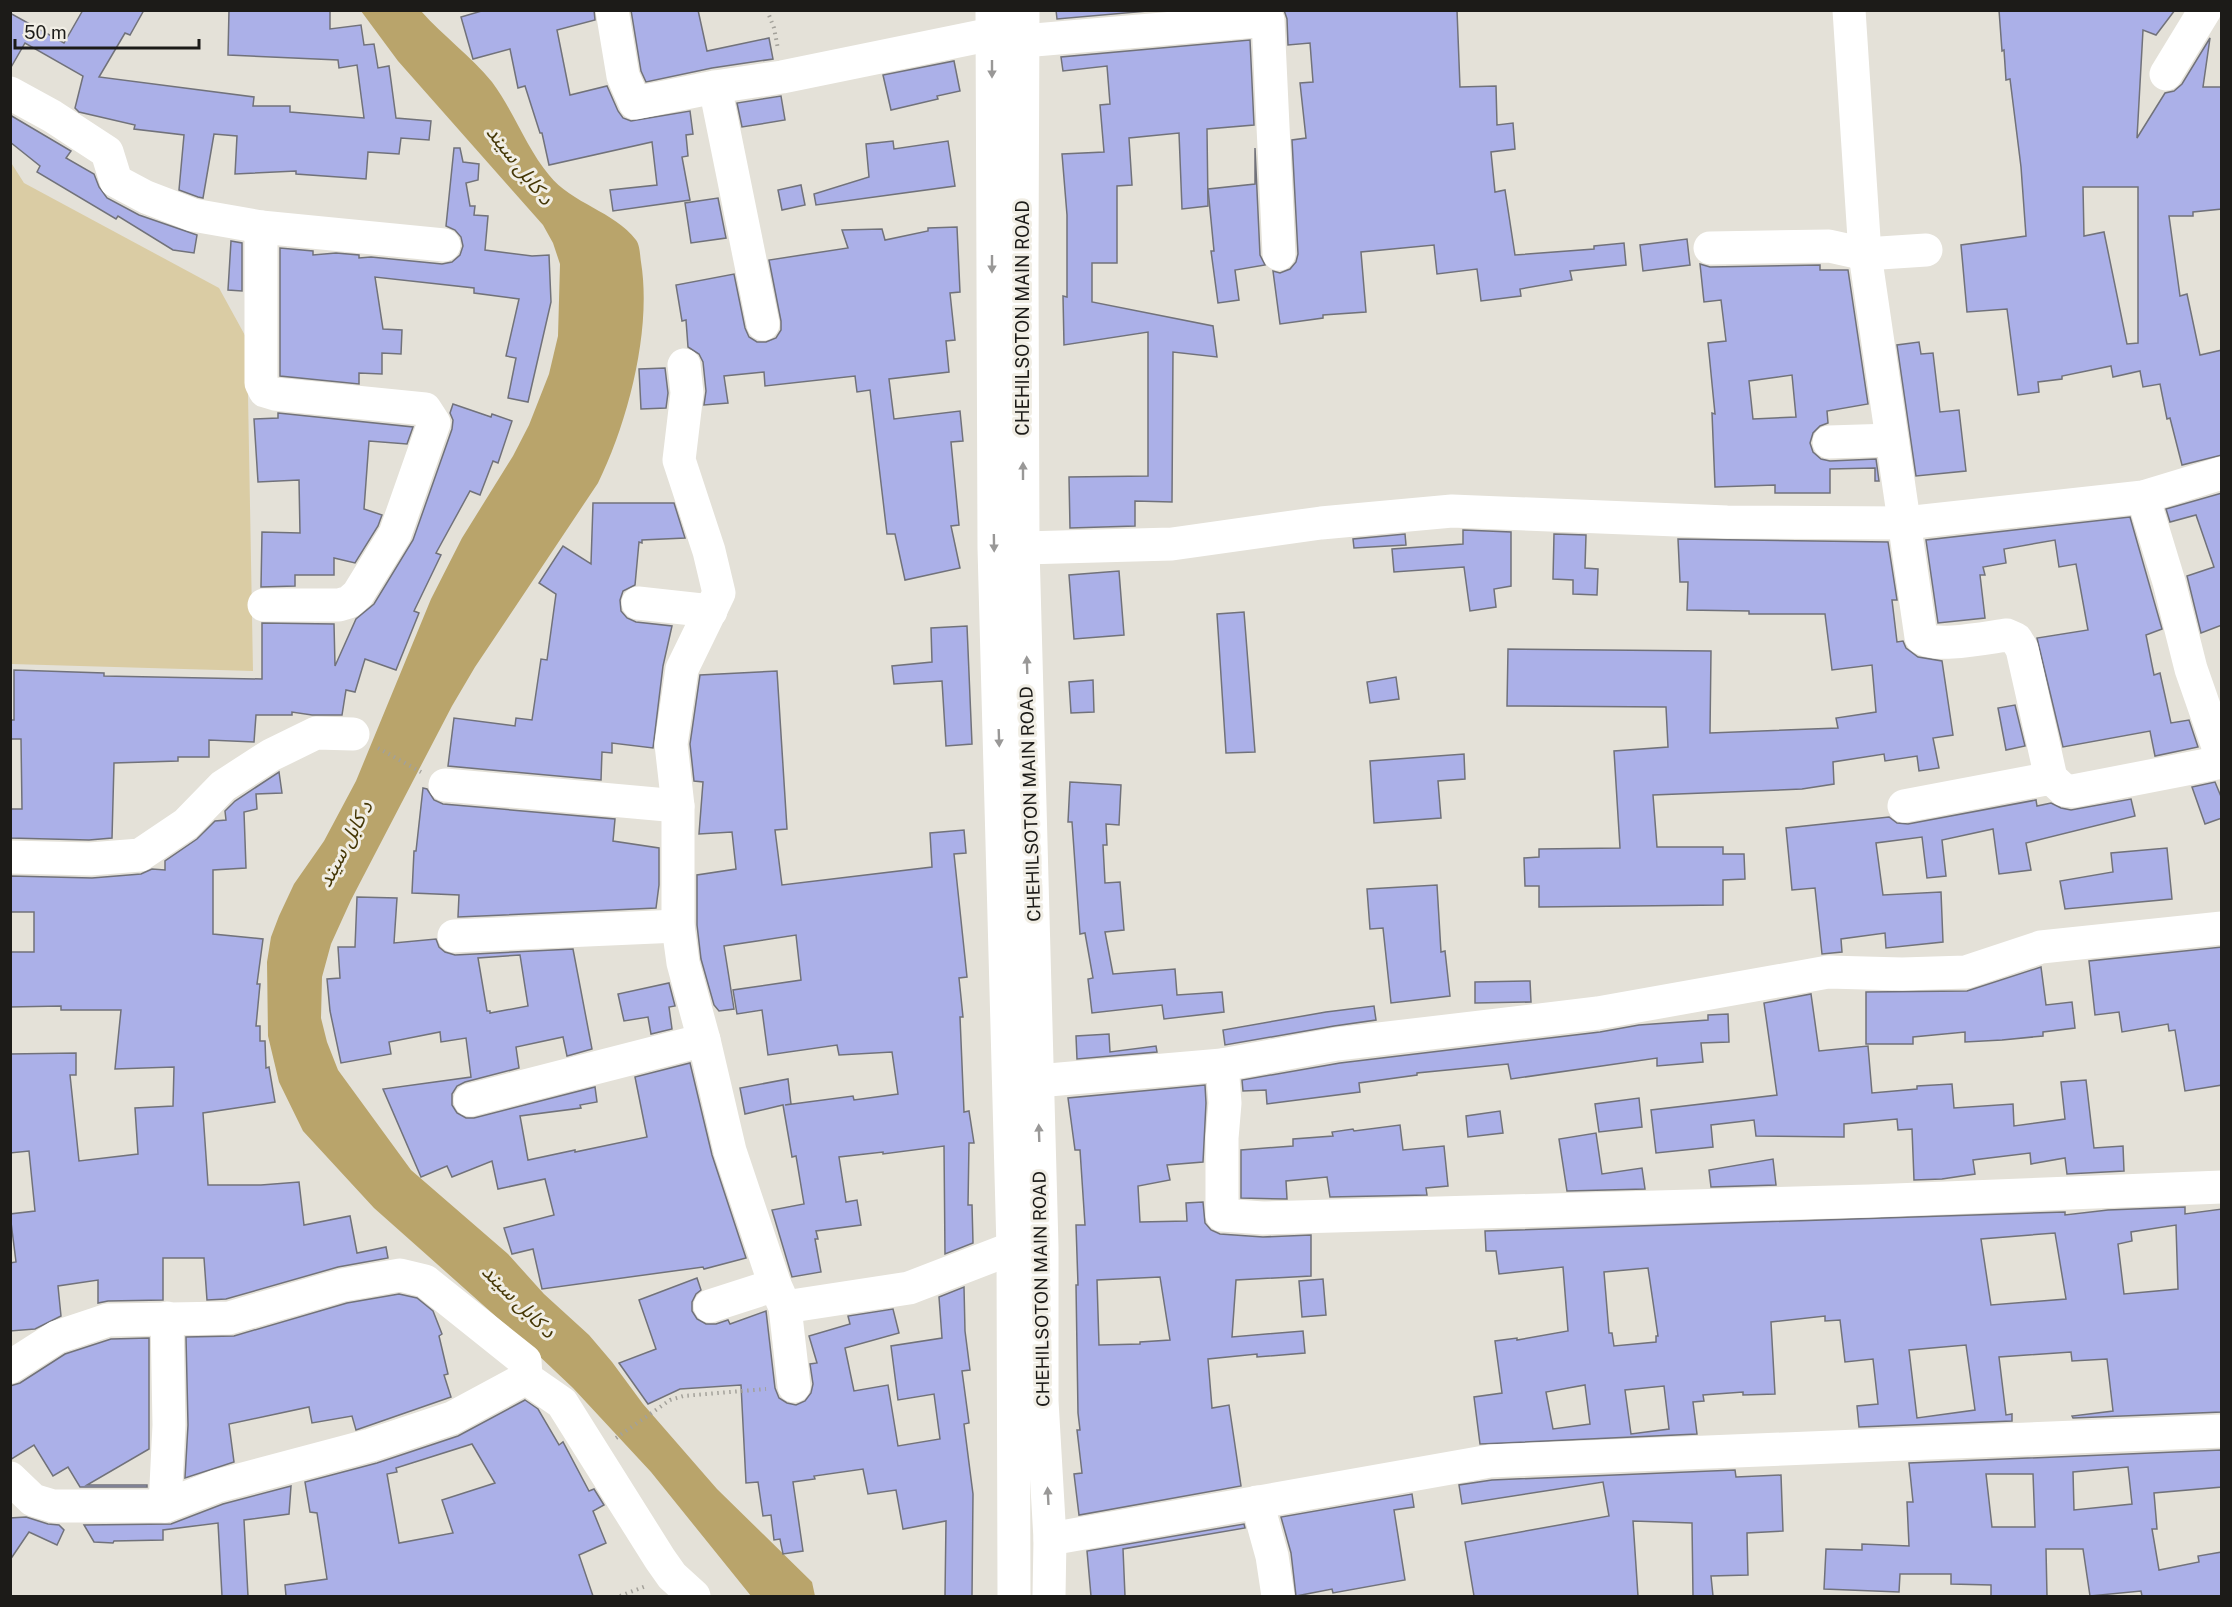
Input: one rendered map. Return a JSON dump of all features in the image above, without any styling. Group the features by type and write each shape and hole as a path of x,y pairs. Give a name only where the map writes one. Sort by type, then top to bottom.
{"street":[{"path":"612,10 623,76 635,103 782,77 1007,24 1268,20 1279,254"},
{"path":"1849,10 1865,254 1921,637 1927,641 1951,642 2007,635 2016,639 2022,649 2051,778 2064,790 2073,791 2222,762"},
{"path":"2166,74 2205,10"},
{"name":"CHEHILSOTON MAIN ROAD","path":"1007,24 1022,267 1023,548 1042,1247 1042,1401 1050,1539 1049,1596"},
{"name":"CHEHILSOTON MAIN ROAD","path":"1007,24 994,548 1012,1248 1014,1596"},
{"path":"716,87 763,324"},
{"path":"10,93 52,116 107,152 116,181 193,215 261,227 444,245"},
{"path":"261,227 261,383 265,391 425,410 434,423 394,534 358,594 349,602 339,605 264,605"},
{"path":"1710,248 1829,246 1865,254 1926,250"},
{"path":"684,365 687,393 679,460 709,551 719,593 682,669 671,744 678,806 678,926 683,963 730,1151 780,1296 794,1386"},
{"path":"1829,442 1892,440"},
{"path":"1023,548 1172,544 1321,523 1452,512 1726,522 1905,523 2144,497 2222,473"},
{"path":"2144,497 2191,669 2222,758"},
{"path":"638,603 711,611"},
{"path":"10,857 90,859 140,855 186,824 223,786 271,755 316,733 353,734"},
{"path":"1904,806 2051,778"},
{"path":"445,785 678,806"},
{"path":"454,936 678,926"},
{"path":"1037,1081 1222,1065 1337,1044 1598,1013 1828,972 1902,974 1966,972 2042,947 2222,928"},
{"path":"470,1100 704,1040"},
{"path":"1222,1065 1226,1103 1222,1138 1222,1215 1263,1218 1869,1201 2222,1187"},
{"path":"710,1306 780,1296 909,1288 1012,1248"},
{"path":"10,1367 57,1337 108,1320 229,1318 343,1285 400,1275 425,1281 525,1361 526,1378"},
{"path":"165,1506 169,1425 167,1318"},
{"path":"10,1478 33,1500 53,1506 165,1506 217,1486 371,1445 452,1418 526,1378"},
{"path":"526,1378 562,1404 660,1559 672,1576 694,1596"},
{"path":"1050,1539 1490,1461 2222,1431"},
{"path":"1257,1502 1272,1556 1278,1596"}],"path":[{"path":"767,10 774,28 782,77"},
{"path":"353,734 445,785"},
{"path":"610,1442 670,1400 683,1396 794,1386"}],"shaded area":[{"path":"10,161 24,183 219,288 247,339 253,671 11,664"}],"water":[{"name":"د کابل سيند","path":"361,11 421,11 466,55 500,93 541,165 558,185 616,222 636,240 640,251 644,289 640,346 635,375 619,432 598,483 475,667 452,706 351,900 331,944 322,977 321,1018 327,1042 338,1070 411,1170 508,1254 544,1294 589,1335 643,1404 717,1489 812,1582 815,1596 751,1596 651,1472 573,1388 374,1208 303,1131 279,1082 268,1036 267,962 271,937 294,884 324,841 356,781 431,599 462,538 513,456 529,425 549,374 558,336 560,264 553,243 543,225 398,61"}],"building":[{"path":"83,10 144,10 130,35 125,33 99,77 254,97 253,106 290,106 290,112 364,118 357,65 339,68 338,60 228,55 229,10 330,10 330,29 361,25 364,45 374,44 378,68 389,66 396,118 431,121 429,140 401,138 399,154 368,152 366,179 296,174 296,171 235,174 237,136 214,134 203,198 179,190 184,135 134,129 135,125 79,112 75,108 83,76 25,43 10,69 10,13 64,43"},
{"path":"485,10 594,10 595,20 557,30 570,95 607,86 618,111 623,118 631,121 690,111 693,134 686,135 688,156 682,157 690,200 613,211 610,190 657,185 652,142 549,165 542,133 540,133 525,86 518,88 510,49 473,59 461,17"},
{"path":"631,10 698,10 707,51 769,38 773,59 712,68 646,82 641,71"},
{"path":"1056,10 1159,10 1057,19"},
{"path":"1284,10 1457,10 1460,87 1496,86 1497,125 1513,123 1515,149 1491,152 1495,192 1505,190 1515,255 1594,249 1594,246 1624,243 1626,265 1570,271 1572,280 1520,289 1521,296 1481,301 1477,269 1437,274 1434,245 1361,252 1366,312 1323,315 1323,318 1280,324 1273,271 1280,273 1290,269 1296,262 1298,254 1292,140 1306,138 1300,83 1313,82 1310,43 1288,45 1287,19"},
{"path":"1999,10 2175,10 2156,35 2143,30 2137,138 2165,93 2174,91 2182,84 2210,38 2203,87 2222,87 2222,209 2193,212 2193,216 2169,216 2180,296 2187,294 2200,355 2222,350 2222,455 2182,465 2170,418 2167,419 2160,384 2143,387 2140,371 2113,377 2111,366 2062,376 2062,379 2038,382 2039,392 2018,395 2007,309 1967,312 1961,245 2026,236 2021,167 2010,79 2006,80 2004,50 2002,51","holes":["2083,187 2138,187 2138,343 2127,344 2104,232 2084,236"]},
{"path":"1250,40 1254,125 1207,129 1208,206 1182,209 1179,133 1129,138 1132,185 1117,186 1117,263 1092,263 1092,302 1213,326 1217,357 1173,352 1172,502 1135,501 1135,526 1070,528 1069,477 1148,476 1148,332 1064,345 1063,296 1067,297 1067,215 1062,154 1104,152 1100,105 1110,104 1107,66 1063,71 1061,57"},
{"path":"954,61 960,91 937,96 938,99 891,110 883,75"},
{"path":"781,96 785,120 742,127 737,103"},
{"path":"10,115 71,151 66,158 94,174 107,198 139,215 197,235 194,253 173,250 118,216 116,219 37,172 40,166 10,142"},
{"path":"893,141 894,149 948,141 955,186 816,205 814,194 869,177 866,144"},
{"path":"454,148 460,148 463,162 479,164 478,180 466,183 470,206 475,206 474,215 488,216 485,250 532,256 549,255 551,302 528,402 508,398 516,358 506,356 519,299 474,293 474,288 375,277 383,329 402,330 401,354 382,353 382,374 359,373 359,384 280,376 280,248 313,251 313,255 336,253 359,255 359,258 371,257 442,264 452,262 460,255 463,246 461,237 455,230 446,226"},
{"path":"1255,148 1260,255 1265,265 1235,270 1239,300 1218,303 1211,251 1214,251 1208,189 1255,184"},
{"path":"801,185 805,205 782,210 778,190"},
{"path":"718,198 726,238 691,243 685,203"},
{"path":"957,227 960,292 950,293 955,340 946,341 949,372 889,379 894,419 960,411 963,441 951,442 959,525 951,526 960,568 905,580 895,534 887,534 870,390 857,392 855,376 765,386 764,372 724,376 728,403 704,405 706,391 703,362 699,354 688,347 686,320 682,321 676,285 734,274 745,328 749,337 757,342 766,342 776,338 781,330 769,260 848,248 842,230 882,229 885,240 928,231 928,228"},
{"path":"1687,239 1690,265 1643,271 1640,245"},
{"path":"231,241 242,243 242,291 228,290"},
{"path":"1700,264 1710,267 1820,265 1820,270 1848,270 1868,404 1827,411 1828,423 1820,426 1813,433 1810,443 1813,452 1821,459 1830,461 1876,459 1879,481 1875,481 1875,468 1830,469 1830,493 1775,493 1775,485 1715,487 1712,413 1715,414 1708,343 1726,341 1721,300 1704,302","holes":["1792,375 1796,417 1753,419 1749,381"]},
{"path":"1919,342 1921,354 1933,353 1940,412 1959,410 1966,471 1916,476 1897,345"},
{"path":"665,368 668,393 666,408 641,409 639,369"},
{"path":"453,404 491,417 492,414 512,421 498,463 493,461 480,495 470,491 436,553 441,555 414,611 419,613 396,670 365,659 355,692 346,690 342,715 292,712 292,715 256,715 254,742 209,740 209,757 178,757 178,761 114,763 112,838 89,840 10,838 10,809 22,809 21,739 10,739 10,720 14,720 14,670 104,673 104,676 262,679 262,623 334,624 335,666 356,619 374,604 413,540 452,429 453,420 450,413"},
{"path":"278,413 413,427 407,444 369,441 364,509 382,515 378,526 355,563 334,558 334,575 295,575 295,586 261,587 262,532 300,533 299,480 258,482 254,419 278,418"},
{"path":"2222,493 2222,625 2201,633 2187,576 2214,567 2196,515 2170,522 2166,509"},
{"path":"593,503 674,503 685,538 639,542 635,585 623,591 620,600 621,611 627,618 636,622 672,626 663,666 653,748 612,743 612,753 602,752 601,780 448,766 454,718 515,726 516,718 532,720 541,659 547,660 556,594 539,583 563,546 591,564"},
{"path":"2130,517 2162,629 2146,635 2154,675 2160,673 2171,723 2189,720 2198,747 2155,756 2150,731 2063,747 2037,638 2088,630 2076,564 2059,567 2055,540 2004,549 2006,563 1983,567 1985,575 1980,575 1985,618 1938,623 1926,540"},
{"path":"1463,530 1511,532 1511,586 1494,589 1496,607 1470,611 1464,567 1394,572 1392,549 1463,544"},
{"path":"1405,534 1406,545 1354,548 1353,539"},
{"path":"1554,534 1586,535 1585,568 1598,569 1597,595 1573,594 1573,580 1553,579"},
{"path":"1678,539 1888,542 1897,600 1892,600 1897,642 1903,641 1906,648 1918,657 1942,661 1953,735 1933,738 1939,768 1919,771 1917,756 1885,761 1884,754 1833,762 1834,784 1802,789 1653,795 1657,847 1723,847 1723,854 1744,854 1745,879 1723,880 1723,905 1539,907 1539,886 1525,886 1524,858 1539,857 1539,849 1620,848 1614,751 1668,747 1666,707 1507,706 1508,649 1711,651 1710,733 1838,728 1836,718 1876,712 1872,665 1832,670 1825,614 1749,614 1749,611 1687,610 1688,582 1680,582"},
{"path":"1119,571 1124,635 1074,639 1069,575"},
{"path":"1244,612 1255,752 1226,753 1217,614"},
{"path":"967,626 972,744 946,746 942,681 894,684 892,666 932,662 931,628"},
{"path":"777,671 787,829 775,830 782,885 932,867 930,833 964,830 966,853 954,854 967,977 959,978 963,1017 960,1017 964,1112 969,1111 974,1143 969,1143 968,1205 972,1205 973,1243 945,1254 944,1146 839,1157 846,1202 857,1200 861,1225 816,1231 818,1239 815,1239 821,1272 792,1277 772,1210 804,1204 796,1156 792,1157 783,1105 745,1114 740,1088 788,1079 791,1104 785,1105 853,1096 854,1100 898,1094 892,1052 839,1055 837,1045 768,1055 762,1010 737,1014 733,990 801,980 796,935 724,946 734,1009 719,1011 714,1005 701,959 697,925 697,875 736,869 732,832 699,834 703,782 694,781 690,744 700,675"},
{"path":"1396,677 1399,699 1370,703 1367,682"},
{"path":"1093,680 1094,712 1071,713 1069,682"},
{"path":"2015,705 2025,746 2006,750 1998,708"},
{"path":"1464,754 1465,779 1438,781 1441,818 1374,823 1370,761"},
{"path":"279,772 282,793 256,794 257,809 244,812 246,868 213,870 213,934 263,939 257,984 260,984 256,1026 260,1026 260,1041 265,1041 266,1068 269,1067 275,1102 203,1113 208,1185 299,1182 304,1225 350,1216 357,1253 386,1247 388,1258 338,1267 226,1299 207,1300 204,1258 163,1258 163,1300 98,1303 98,1280 58,1286 61,1316 35,1329 10,1331 10,1263 16,1262 10,1214 35,1211 29,1151 10,1153 10,1054 76,1053 76,1075 70,1075 79,1161 138,1154 135,1108 173,1106 174,1067 115,1069 121,1010 61,1010 61,1006 10,1007 10,952 34,952 34,912 10,912 10,876 92,878 141,874 152,869 165,870 165,861 197,839 215,821 226,820 225,811 235,801"},
{"path":"1070,782 1121,785 1119,825 1106,824 1107,845 1103,845 1105,883 1120,882 1124,930 1105,932 1113,974 1175,969 1177,995 1222,992 1224,1012 1164,1019 1162,1005 1092,1013 1088,979 1093,978 1085,933 1080,934 1072,822 1068,822"},
{"path":"2215,782 2222,799 2222,818 2205,824 2192,787"},
{"path":"423,788 427,789 434,800 443,804 615,819 613,841 659,848 659,885 656,908 458,917 459,895 412,893 414,851 416,851"},
{"path":"2131,799 2135,816 2026,843 2031,870 1999,874 1993,829 1942,840 1946,876 1927,878 1922,837 1876,843 1883,895 1941,892 1943,942 1886,948 1885,933 1841,939 1842,952 1822,954 1815,888 1792,890 1786,828 1889,817 1897,823 1908,824 2036,800 2037,806 2051,803 2071,810"},
{"path":"2167,848 2172,899 2065,909 2060,881 2113,872 2111,853"},
{"path":"1437,885 1441,952 1445,951 1450,996 1391,1003 1383,928 1370,929 1367,889"},
{"path":"357,897 397,898 394,943 436,939 439,947 455,955 573,949 592,1049 567,1056 563,1037 516,1047 519,1068 457,1086 452,1094 452,1105 457,1113 466,1118 474,1118 595,1087 597,1102 580,1105 581,1108 520,1116 528,1160 575,1150 575,1152 647,1137 635,1077 690,1063 712,1155 746,1258 704,1269 703,1267 542,1289 533,1249 512,1254 504,1228 554,1215 545,1179 498,1189 492,1161 452,1177 447,1166 421,1177 383,1089 471,1077 466,1038 441,1042 440,1032 389,1042 391,1054 341,1063 330,1011 327,979 340,978 338,947 355,947","holes":["520,955 528,1006 490,1013 487,1011 478,958"]},
{"path":"2222,947 2222,1085 2185,1091 2175,1030 2169,1031 2168,1024 2122,1032 2119,1012 2095,1015 2089,961"},
{"path":"2041,967 2046,1005 2072,1002 2075,1028 2043,1032 2043,1036 2002,1040 1965,1042 1965,1032 1913,1037 1913,1044 1866,1044 1866,992 1967,991"},
{"path":"1530,981 1531,1002 1475,1003 1475,982"},
{"path":"669,983 675,1006 669,1007 672,1029 651,1034 648,1017 624,1021 618,994"},
{"path":"1811,994 1819,1051 1868,1046 1872,1093 1917,1089 1917,1086 1952,1084 1954,1108 2013,1104 2014,1126 2065,1119 2061,1082 2086,1080 2094,1148 2123,1146 2124,1171 2067,1174 2065,1158 2031,1164 2030,1153 1973,1160 1975,1174 1914,1180 1912,1129 1898,1130 1897,1119 1844,1124 1844,1137 1756,1136 1754,1120 1711,1125 1713,1147 1656,1153 1651,1110 1777,1095 1764,1003"},
{"path":"1374,1006 1376,1020 1225,1045 1223,1030"},
{"path":"1728,1014 1729,1042 1701,1043 1703,1062 1657,1066 1657,1058 1511,1079 1508,1064 1417,1073 1417,1075 1359,1083 1360,1092 1267,1104 1266,1090 1243,1091 1242,1080 1340,1063 1600,1032 1639,1025 1708,1020 1708,1015"},
{"path":"1109,1034 1110,1052 1156,1046 1157,1052 1077,1059 1076,1036"},
{"path":"1205,1085 1203,1162 1167,1165 1170,1180 1138,1186 1140,1222 1187,1221 1186,1203 1203,1202 1205,1223 1211,1230 1220,1234 1263,1237 1311,1235 1311,1276 1236,1280 1232,1337 1303,1331 1305,1353 1257,1357 1257,1354 1208,1359 1212,1408 1229,1405 1241,1486 1079,1515 1074,1474 1082,1473 1077,1430 1080,1430 1076,1225 1085,1225 1080,1150 1075,1150 1068,1098","holes":["1160,1277 1170,1340 1140,1342 1140,1344 1099,1345 1097,1280"]},
{"path":"1639,1098 1642,1127 1599,1132 1595,1104"},
{"path":"1500,1111 1503,1133 1468,1137 1466,1116"},
{"path":"1400,1125 1403,1150 1444,1146 1448,1186 1426,1188 1427,1195 1330,1197 1327,1177 1286,1181 1287,1199 1241,1198 1241,1150 1293,1146 1293,1139 1333,1136 1332,1132"},
{"path":"1596,1133 1602,1174 1642,1168 1645,1189 1567,1191 1559,1139"},
{"path":"1773,1159 1776,1185 1711,1187 1709,1170"},
{"path":"2185,1207 2185,1214 2222,1209 2222,1412 2073,1418 2072,1416 2113,1411 2107,1359 2072,1361 2071,1352 1999,1357 2006,1415 2012,1414 2012,1421 1859,1427 1857,1406 1878,1404 1873,1359 1845,1362 1840,1320 1825,1321 1825,1316 1771,1322 1775,1394 1743,1395 1743,1392 1703,1395 1704,1401 1693,1402 1697,1434 1480,1444 1474,1397 1502,1393 1495,1341 1517,1338 1517,1340 1568,1331 1563,1267 1499,1274 1496,1251 1486,1251 1485,1231 2065,1212 2065,1215 2108,1210","holes":["2176,1225 2178,1289 2124,1294 2118,1244 2132,1241 2131,1232","2055,1233 2066,1299 1991,1305 1981,1239","1648,1268 1658,1336 1656,1336 1656,1342 1614,1346 1612,1333 1609,1333 1604,1272","1966,1345 1975,1410 1917,1418 1909,1350","1585,1385 1590,1424 1553,1429 1546,1392","1664,1386 1669,1429 1631,1434 1625,1390"]},
{"path":"697,1278 701,1290 692,1302 692,1311 697,1319 706,1324 728,1320 730,1324 766,1311 775,1388 779,1398 796,1405 805,1401 811,1393 813,1384 810,1364 817,1363 809,1336 850,1324 848,1316 893,1309 899,1333 845,1348 854,1391 888,1385 898,1446 940,1439 934,1394 898,1400 891,1346 942,1338 939,1297 964,1287 965,1331 970,1370 962,1371 969,1423 964,1424 973,1494 972,1596 945,1596 946,1521 903,1529 896,1490 868,1494 863,1469 814,1476 815,1479 793,1482 803,1551 783,1554 780,1539 774,1540 771,1515 763,1516 758,1482 746,1483 741,1385 680,1389 648,1404 619,1363 656,1349 639,1300"},
{"path":"1323,1279 1326,1315 1302,1317 1299,1281"},
{"path":"399,1294 417,1298 433,1311 442,1334 439,1336 448,1374 444,1375 451,1397 356,1430 352,1416 312,1423 309,1407 229,1424 234,1462 185,1478 188,1425 186,1337 234,1336 347,1303"},
{"path":"149,1338 149,1449 87,1485 147,1485 147,1487 80,1487 68,1467 53,1476 34,1445 10,1460 10,1386 20,1383 65,1354 111,1339"},
{"path":"525,1400 538,1409 559,1445 563,1442 589,1491 594,1489 604,1505 593,1511 606,1543 579,1555 593,1596 286,1596 285,1585 327,1579 317,1513 310,1512 305,1482 377,1463 458,1436","holes":["472,1444 495,1483 442,1500 453,1533 399,1543 387,1474 397,1472 396,1468"]},
{"path":"2222,1450 2222,1487 2154,1493 2157,1529 2152,1529 2159,1570 2199,1562 2198,1556 2222,1552 2222,1596 2142,1596 2141,1591 2090,1596 2083,1549 2046,1549 2047,1596 1991,1596 1991,1585 1951,1584 1951,1574 1900,1574 1899,1592 1824,1589 1826,1549 1862,1550 1862,1544 1909,1546 1907,1502 1913,1502 1909,1463","holes":["2128,1467 2132,1504 2074,1510 2073,1472","1986,1474 2033,1474 2035,1527 1992,1527"]},
{"path":"1735,1470 1736,1477 1781,1475 1783,1531 1747,1533 1748,1575 1711,1576 1713,1596 1693,1596 1692,1523 1633,1521 1638,1596 1474,1596 1465,1542 1609,1516 1603,1482 1462,1504 1459,1485 1492,1480"},
{"path":"291,1486 289,1514 244,1520 248,1596 222,1596 218,1523 163,1530 163,1540 114,1541 113,1543 94,1542 84,1525 171,1524 223,1504"},
{"path":"1412,1494 1414,1507 1394,1510 1405,1580 1333,1593 1332,1589 1296,1596 1291,1553 1281,1517"},
{"path":"26,1517 59,1525 64,1530 57,1545 29,1532 10,1560 10,1518"},
{"path":"1244,1524 1245,1528 1123,1549 1125,1596 1091,1596 1087,1551"}]}
